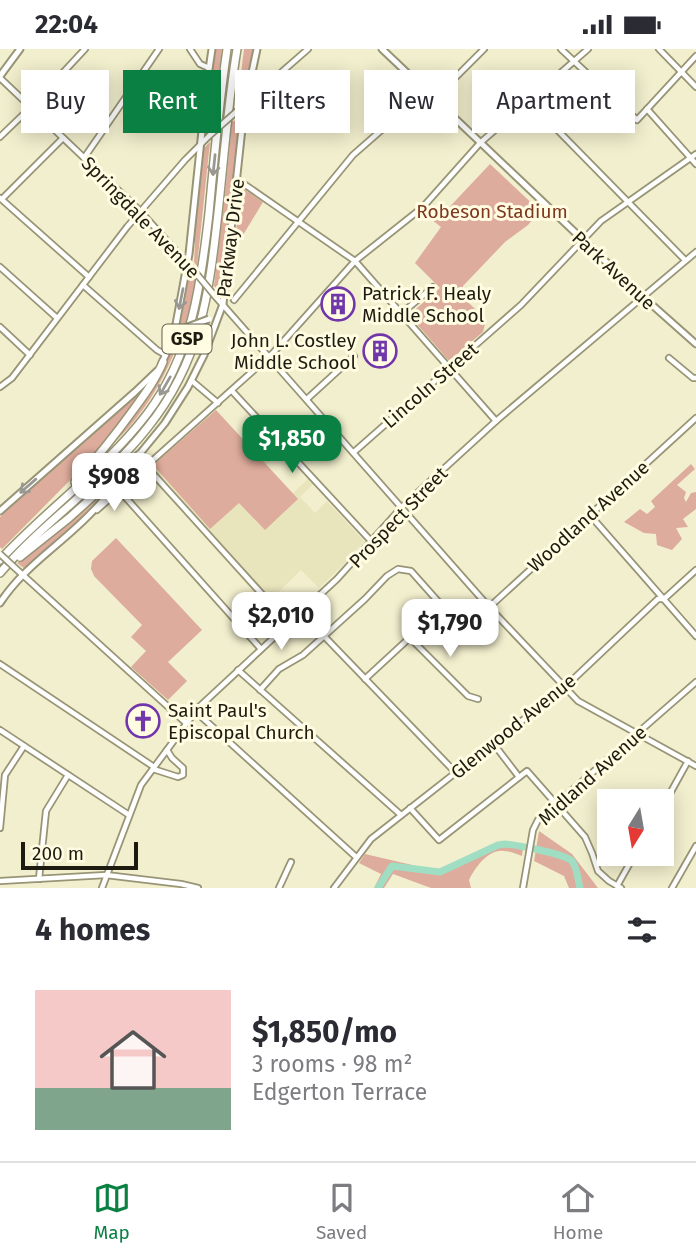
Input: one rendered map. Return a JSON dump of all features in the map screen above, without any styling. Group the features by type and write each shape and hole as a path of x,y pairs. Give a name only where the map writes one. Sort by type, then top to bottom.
{"highway":[{"name":"GSP","path":"0,560 137,427 165,387 185,344 201,277 228,49"},
{"name":"GSP","path":"0,573 140,437 165,404 189,359 201,326 211,277 237,49"},
{"path":"43,518 119,430 151,384 164,358"},
{"path":"0,573 69,518 139,455"}],"main road":[{"path":"0,77 20,49"},
{"name":"Parkway Drive","path":"164,358 174,335 188,264 212,49"},
{"name":"Parkway Drive","path":"252,70 257,49"},
{"name":"Park Avenue","path":"382,49 404,70"},
{"name":"Park Avenue","path":"458,122 696,344"},
{"name":"Parkway Drive","path":"0,603 23,574 90,514 165,423 192,381 223,304 242,133"},
{"path":"174,335 209,319 214,322 213,330"},
{"path":"0,512 134,393 154,374 164,358"}],"street":[{"path":"65,70 85,49"},
{"path":"84,158 159,49"},
{"path":"190,49 200,64 209,68"},
{"path":"284,70 308,49"},
{"path":"458,75 484,49"},
{"path":"561,49 637,120 696,56"},
{"path":"564,70 588,49"},
{"path":"659,49 696,87"},
{"name":"Springdale Avenue","path":"0,77 21,97"},
{"path":"647,109 693,156 696,164"},
{"path":"0,387 30,355 140,211 185,160 235,113"},
{"path":"0,137 21,117"},
{"name":"Springdale Avenue","path":"58,133 140,211 489,607 578,701 696,765"},
{"path":"234,300 352,155 377,133"},
{"path":"90,514 270,356 355,261 423,207 492,133"},
{"path":"561,133 685,260"},
{"path":"63,138 1,199 89,277"},
{"name":"Lincoln Street","path":"354,452 521,305 601,221 693,156"},
{"path":"236,181 355,261 496,421"},
{"name":"Prospect Street","path":"102,888 139,789 195,711 337,579 402,507 496,421 696,252"},
{"path":"0,267 57,318"},
{"path":"83,285 164,358"},
{"path":"402,313 433,287"},
{"path":"0,327 30,355"},
{"path":"307,399 354,356"},
{"path":"669,358 696,378"},
{"path":"192,381 218,403"},
{"path":"232,391 371,541"},
{"name":"Woodland Avenue","path":"260,690 279,669 303,655 387,576 398,569 411,571 460,623 473,622 696,418"},
{"path":"146,466 289,624"},
{"path":"120,490 261,649"},
{"path":"589,514 696,636"},
{"path":"0,554 186,723"},
{"name":"Glenwood Avenue","path":"334,888 371,839 565,687 658,599 664,599 696,570"},
{"path":"365,678 443,607"},
{"path":"324,636 456,773"},
{"path":"410,638 468,696 478,699"},
{"path":"0,664 153,768 178,777 183,775 183,768 167,750"},
{"path":"238,670 401,815"},
{"name":"Midland Avenue","path":"523,888 536,823 696,682"},
{"path":"195,711 356,856"},
{"path":"0,730 130,815"},
{"path":"493,743 519,777"},
{"path":"0,828 5,775 24,746"},
{"path":"673,789 688,761"},
{"path":"410,808 439,840 527,771 585,837 598,871 619,887 629,866"},
{"path":"39,879 46,811 68,775"},
{"path":"672,888 696,846"},
{"path":"279,888 291,862"},
{"path":"0,881 106,875 198,888"}],"shaded area":[{"path":"216,410 244,441 259,428 281,451 266,465 293,493 308,479 313,484 300,497 315,513 327,501 364,541 319,588 301,570 265,605 146,471"}],"green space":[{"path":"215,49 222,49 219,70 211,70"},
{"path":"244,49 254,49 249,70 241,70"},
{"path":"235,120 237,143 221,293 214,286 232,122"},
{"path":"210,142 197,266 194,262 194,238 202,150"},
{"name":"Robeson Stadium","path":"490,164 540,211 528,225 505,242 463,286 462,296 483,317 485,324 483,332 449,361 409,315 440,288 415,263 441,227 422,212 429,207 441,216"},
{"path":"241,187 263,202 234,250"},
{"path":"190,275 197,282 193,306 187,323 180,326 188,278"},
{"path":"182,334 150,400 131,425 101,456 155,382 177,335"},
{"path":"140,392 143,393 90,460 2,549 0,517"},
{"path":"216,410 298,499 265,530 239,503 210,529 153,465"},
{"path":"691,464 695,469 677,485 686,492 686,502 691,493 696,492 696,509 683,519 688,527 676,528 682,539 672,550 657,545 656,534 644,533 624,522 640,509 647,514 655,507 651,501"},
{"path":"115,480 73,526 25,569 17,563 65,527"},
{"path":"116,538 202,630 168,662 187,681 168,700 131,667 146,651 131,637 142,625 94,576 91,569 92,561"},
{"path":"539,831 572,854 598,888 569,888 564,876 534,861"},
{"path":"499,844 523,848 522,856 498,851 487,856 469,880 471,888 431,888 393,874 384,888 374,888 381,874 359,863 365,854 438,871"}],"waterway":[{"path":"378,888 392,866 440,872 505,844 568,858 575,867 580,888"}],"place":[{"name":"Patrick F. Healy Middle School","path":"338,304"},
{"name":"John L. Costley Middle School","path":"380,351"},
{"name":"Saint Paul's Episcopal Church","path":"143,721"}]}
